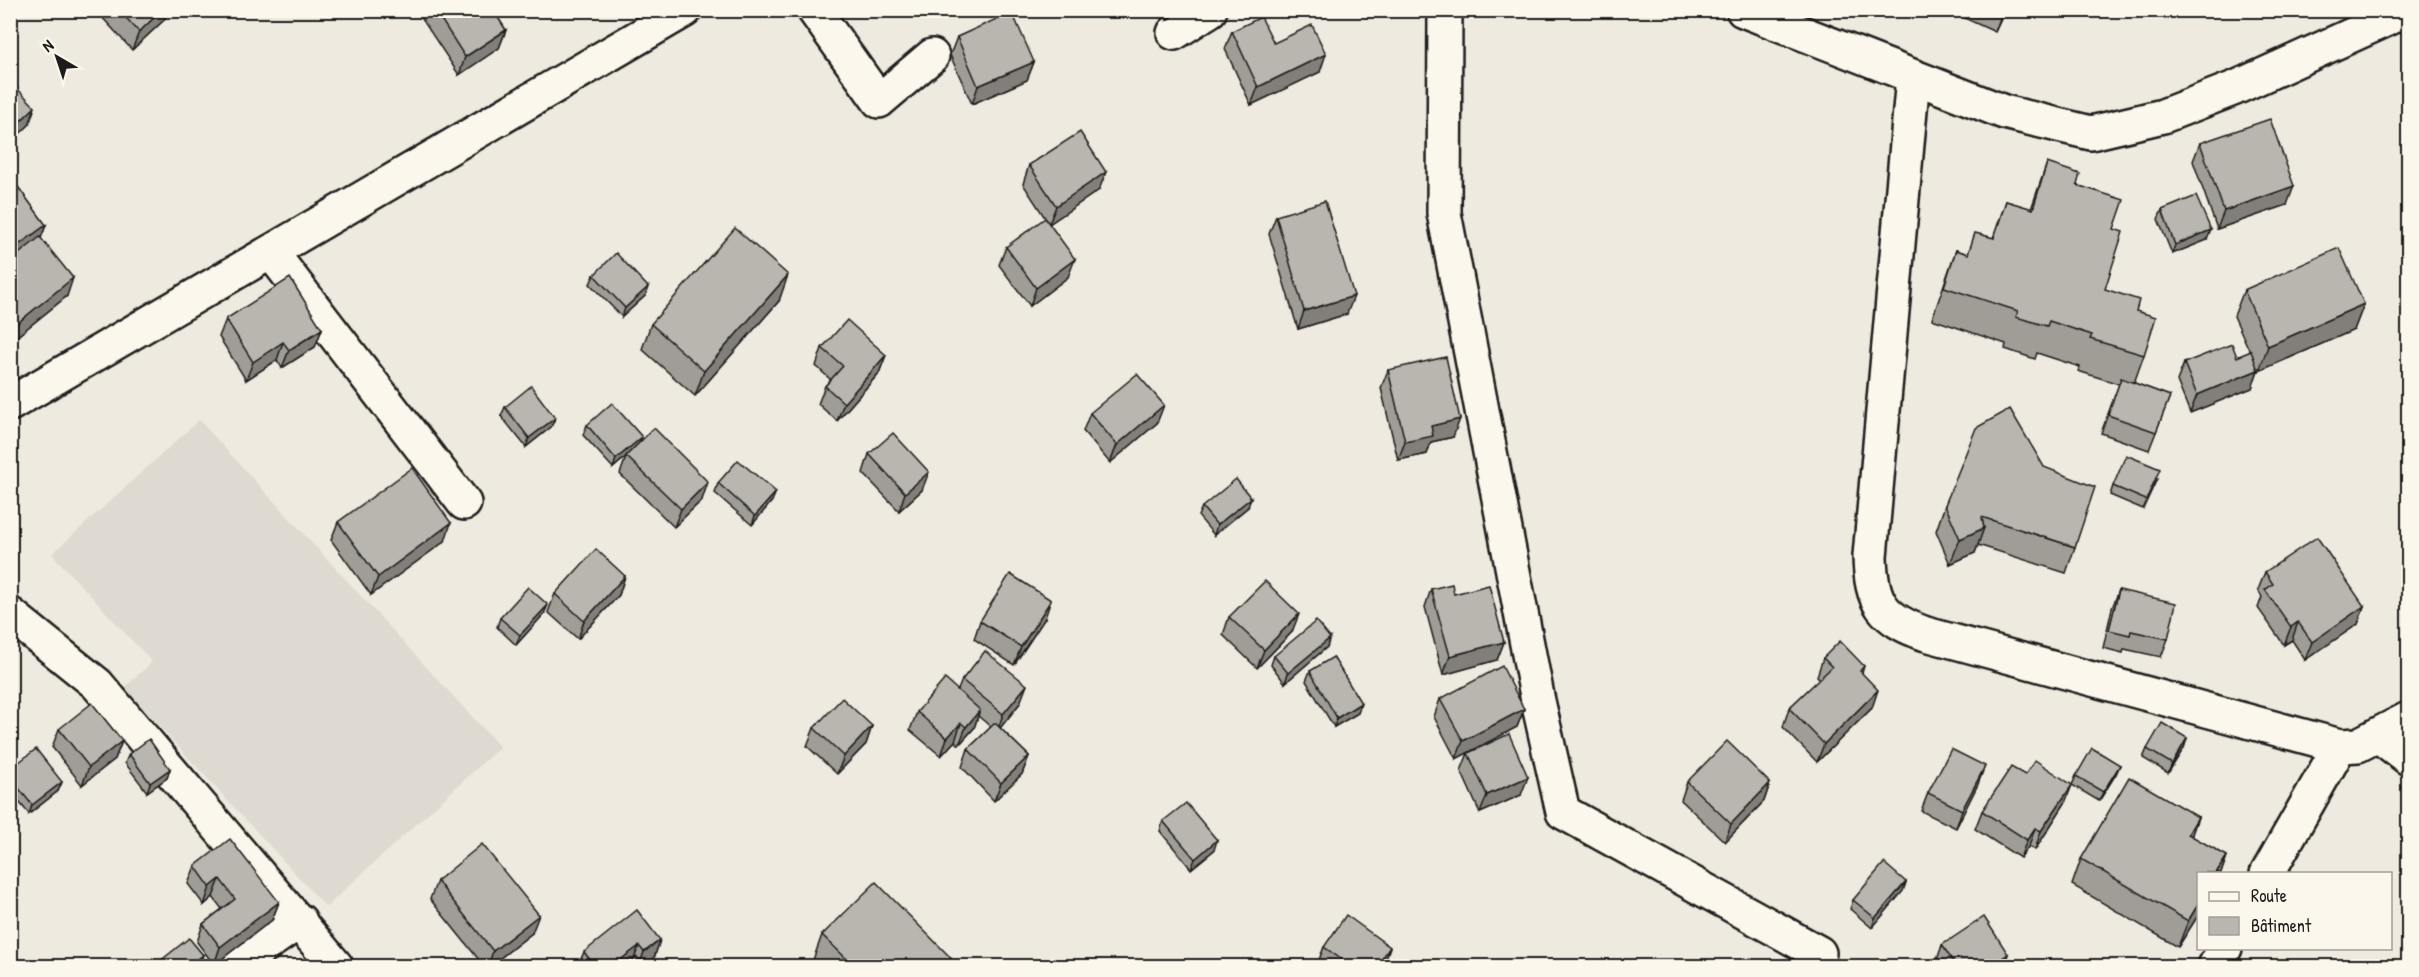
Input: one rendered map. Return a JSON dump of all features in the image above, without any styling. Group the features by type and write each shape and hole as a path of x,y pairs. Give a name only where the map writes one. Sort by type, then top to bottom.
{"street":[{"path":"10,404 685,10"},
{"path":"814,10 879,101 932,56"},
{"path":"1174,33 1210,10"},
{"path":"1445,10 1444,213 1538,701 1563,812 1820,953"},
{"path":"1743,10 2004,112 2091,133 2163,116 2235,88 2407,10"},
{"path":"1913,77 1870,556 1870,583 1881,608 1901,626 1926,634 2340,746 2358,745 2409,719"},
{"path":"271,252 464,503"},
{"path":"10,614 96,684 336,966"},
{"path":"2378,735 2409,758"},
{"path":"2268,872 2340,746"},
{"path":"235,966 300,921"},
{"path":"2215,966 2224,950"}],"shaded area":[{"path":"199,420 500,747 326,907 124,688 152,662 52,554"}],"building":[{"path":"119,10 162,10 139,32"},
{"path":"435,10 493,10 506,30 465,57"},
{"path":"1012,12 1034,62 978,86 957,37"},
{"path":"1261,17 1274,43 1312,25 1326,54 1258,87 1232,31"},
{"path":"10,81 35,107 10,131"},
{"path":"2270,119 2294,186 2224,211 2200,143"},
{"path":"1080,132 1106,172 1056,206 1029,165"},
{"path":"2047,163 2080,174 2077,185 2124,200 2114,229 2123,232 2105,289 2139,300 2136,311 2156,317 2144,355 2090,339 2092,335 2049,321 2047,326 2016,317 2018,311 1944,287 1956,250 1968,254 1975,233 1994,238 2006,201 2033,209"},
{"path":"10,176 46,225 17,246 10,236"},
{"path":"2196,196 2211,230 2175,245 2162,210"},
{"path":"1325,201 1354,296 1304,311 1276,216"},
{"path":"1045,218 1075,259 1036,288 1006,247"},
{"path":"735,228 788,275 704,371 651,324"},
{"path":"40,237 73,278 10,329 10,261"},
{"path":"2339,248 2364,304 2268,346 2244,290"},
{"path":"616,253 648,287 625,308 594,275"},
{"path":"290,278 322,329 289,350 283,342 253,362 226,319"},
{"path":"847,320 886,355 844,403 825,386 843,366 822,348"},
{"path":"2232,344 2237,357 2251,351 2258,370 2197,395 2184,363"},
{"path":"1446,357 1460,419 1431,426 1433,436 1405,442 1388,370"},
{"path":"1137,374 1164,405 1117,445 1090,413"},
{"path":"2121,378 2170,396 2156,432 2108,415"},
{"path":"531,386 555,418 529,438 505,407"},
{"path":"612,403 642,437 616,459 587,425"},
{"path":"2010,409 2044,467 2095,487 2075,547 1982,517 1984,528 1960,539 1945,505 1976,428"},
{"path":"654,428 708,482 681,509 626,456"},
{"path":"893,433 929,472 905,493 869,454"},
{"path":"2126,455 2160,469 2146,500 2113,486"},
{"path":"738,460 776,492 755,516 718,483"},
{"path":"412,468 451,523 378,577 338,522"},
{"path":"1236,479 1251,498 1217,525 1202,507"},
{"path":"2317,537 2364,606 2312,642 2298,622 2291,627 2265,590 2273,584 2265,572"},
{"path":"596,549 625,576 584,621 555,594"},
{"path":"1010,574 1051,600 1021,647 980,621"},
{"path":"1265,581 1299,614 1264,650 1229,617"},
{"path":"1452,584 1454,594 1489,585 1504,642 1450,656 1431,589"},
{"path":"528,587 548,605 520,635 500,618"},
{"path":"2119,590 2176,603 2168,639 2131,631 2130,635 2109,630"},
{"path":"1316,621 1330,638 1288,673 1274,656"},
{"path":"1840,641 1864,666 1860,671 1878,690 1824,744 1789,708 1832,667 1823,658"},
{"path":"985,651 1027,685 1003,714 962,680"},
{"path":"1333,657 1361,703 1337,718 1310,671"},
{"path":"1502,666 1524,709 1463,741 1440,699"},
{"path":"945,679 980,710 966,727 961,723 947,738 917,712"},
{"path":"842,698 872,726 844,756 814,728"},
{"path":"92,703 122,741 89,767 59,729"},
{"path":"995,723 1029,756 1001,783 968,749"},
{"path":"2162,723 2187,738 2172,764 2147,749"},
{"path":"1509,734 1528,777 1487,795 1468,753"},
{"path":"149,739 170,769 150,783 129,754"},
{"path":"1727,741 1770,783 1731,824 1687,782"},
{"path":"2092,748 2120,765 2103,792 2076,776"},
{"path":"36,749 62,782 32,805 10,777 10,769"},
{"path":"1951,749 1985,766 1962,810 1928,793"},
{"path":"2035,760 2072,785 2041,831 2035,828 2027,840 1982,811 2011,767 2025,775"},
{"path":"2129,777 2198,817 2188,834 2227,856 2217,872 2197,872 2197,906 2188,921 2081,859"},
{"path":"1186,803 1217,840 1195,859 1163,821"},
{"path":"230,839 279,902 220,947 203,924 235,899 220,879 210,887 195,866"},
{"path":"482,844 539,915 493,951 437,881"},
{"path":"1884,863 1906,882 1875,918 1853,900"},
{"path":"876,882 951,958 943,966 854,966 822,935"},
{"path":"637,910 660,940 644,952 639,946 612,966 595,966 584,952"},
{"path":"1346,915 1390,947 1377,966 1351,966 1324,947"},
{"path":"1984,917 2008,954 1990,966 1956,966 1942,945"},
{"path":"189,938 203,955 189,966 154,966"},
{"path":"637,957 644,966 624,966"}]}
